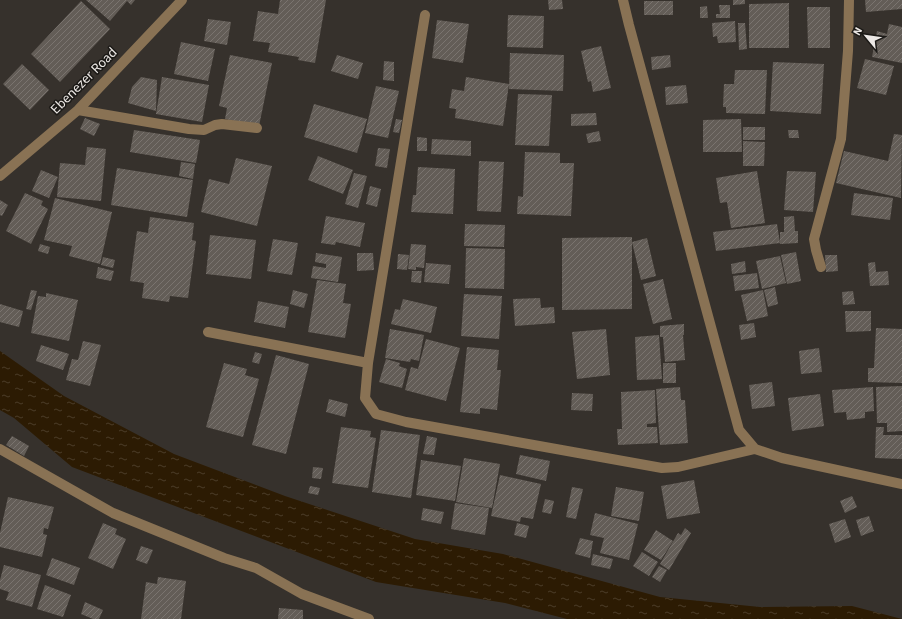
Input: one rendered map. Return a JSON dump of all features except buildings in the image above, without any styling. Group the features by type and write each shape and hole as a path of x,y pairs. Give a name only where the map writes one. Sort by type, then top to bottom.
{"street":[{"name":"Ebenezer Road","path":"0,176 78,110 182,0"},
{"path":"623,0 739,430 754,449"},
{"path":"821,267 814,238 841,140 848,51 849,0"},
{"path":"425,15 368,363 365,398 376,414 406,422 662,468 678,467 754,449 782,458 902,484"},
{"path":"78,110 190,129 204,130 214,125 222,124 257,128"},
{"path":"208,332 368,363"},
{"path":"0,451 113,513 224,558 256,568 302,594 369,619"}],"water":[{"path":"0,351 64,396 174,454 285,496 415,539 503,554 660,597 760,607 852,606 902,619 567,619 505,603 376,582 72,467 14,418 0,410"}]}
